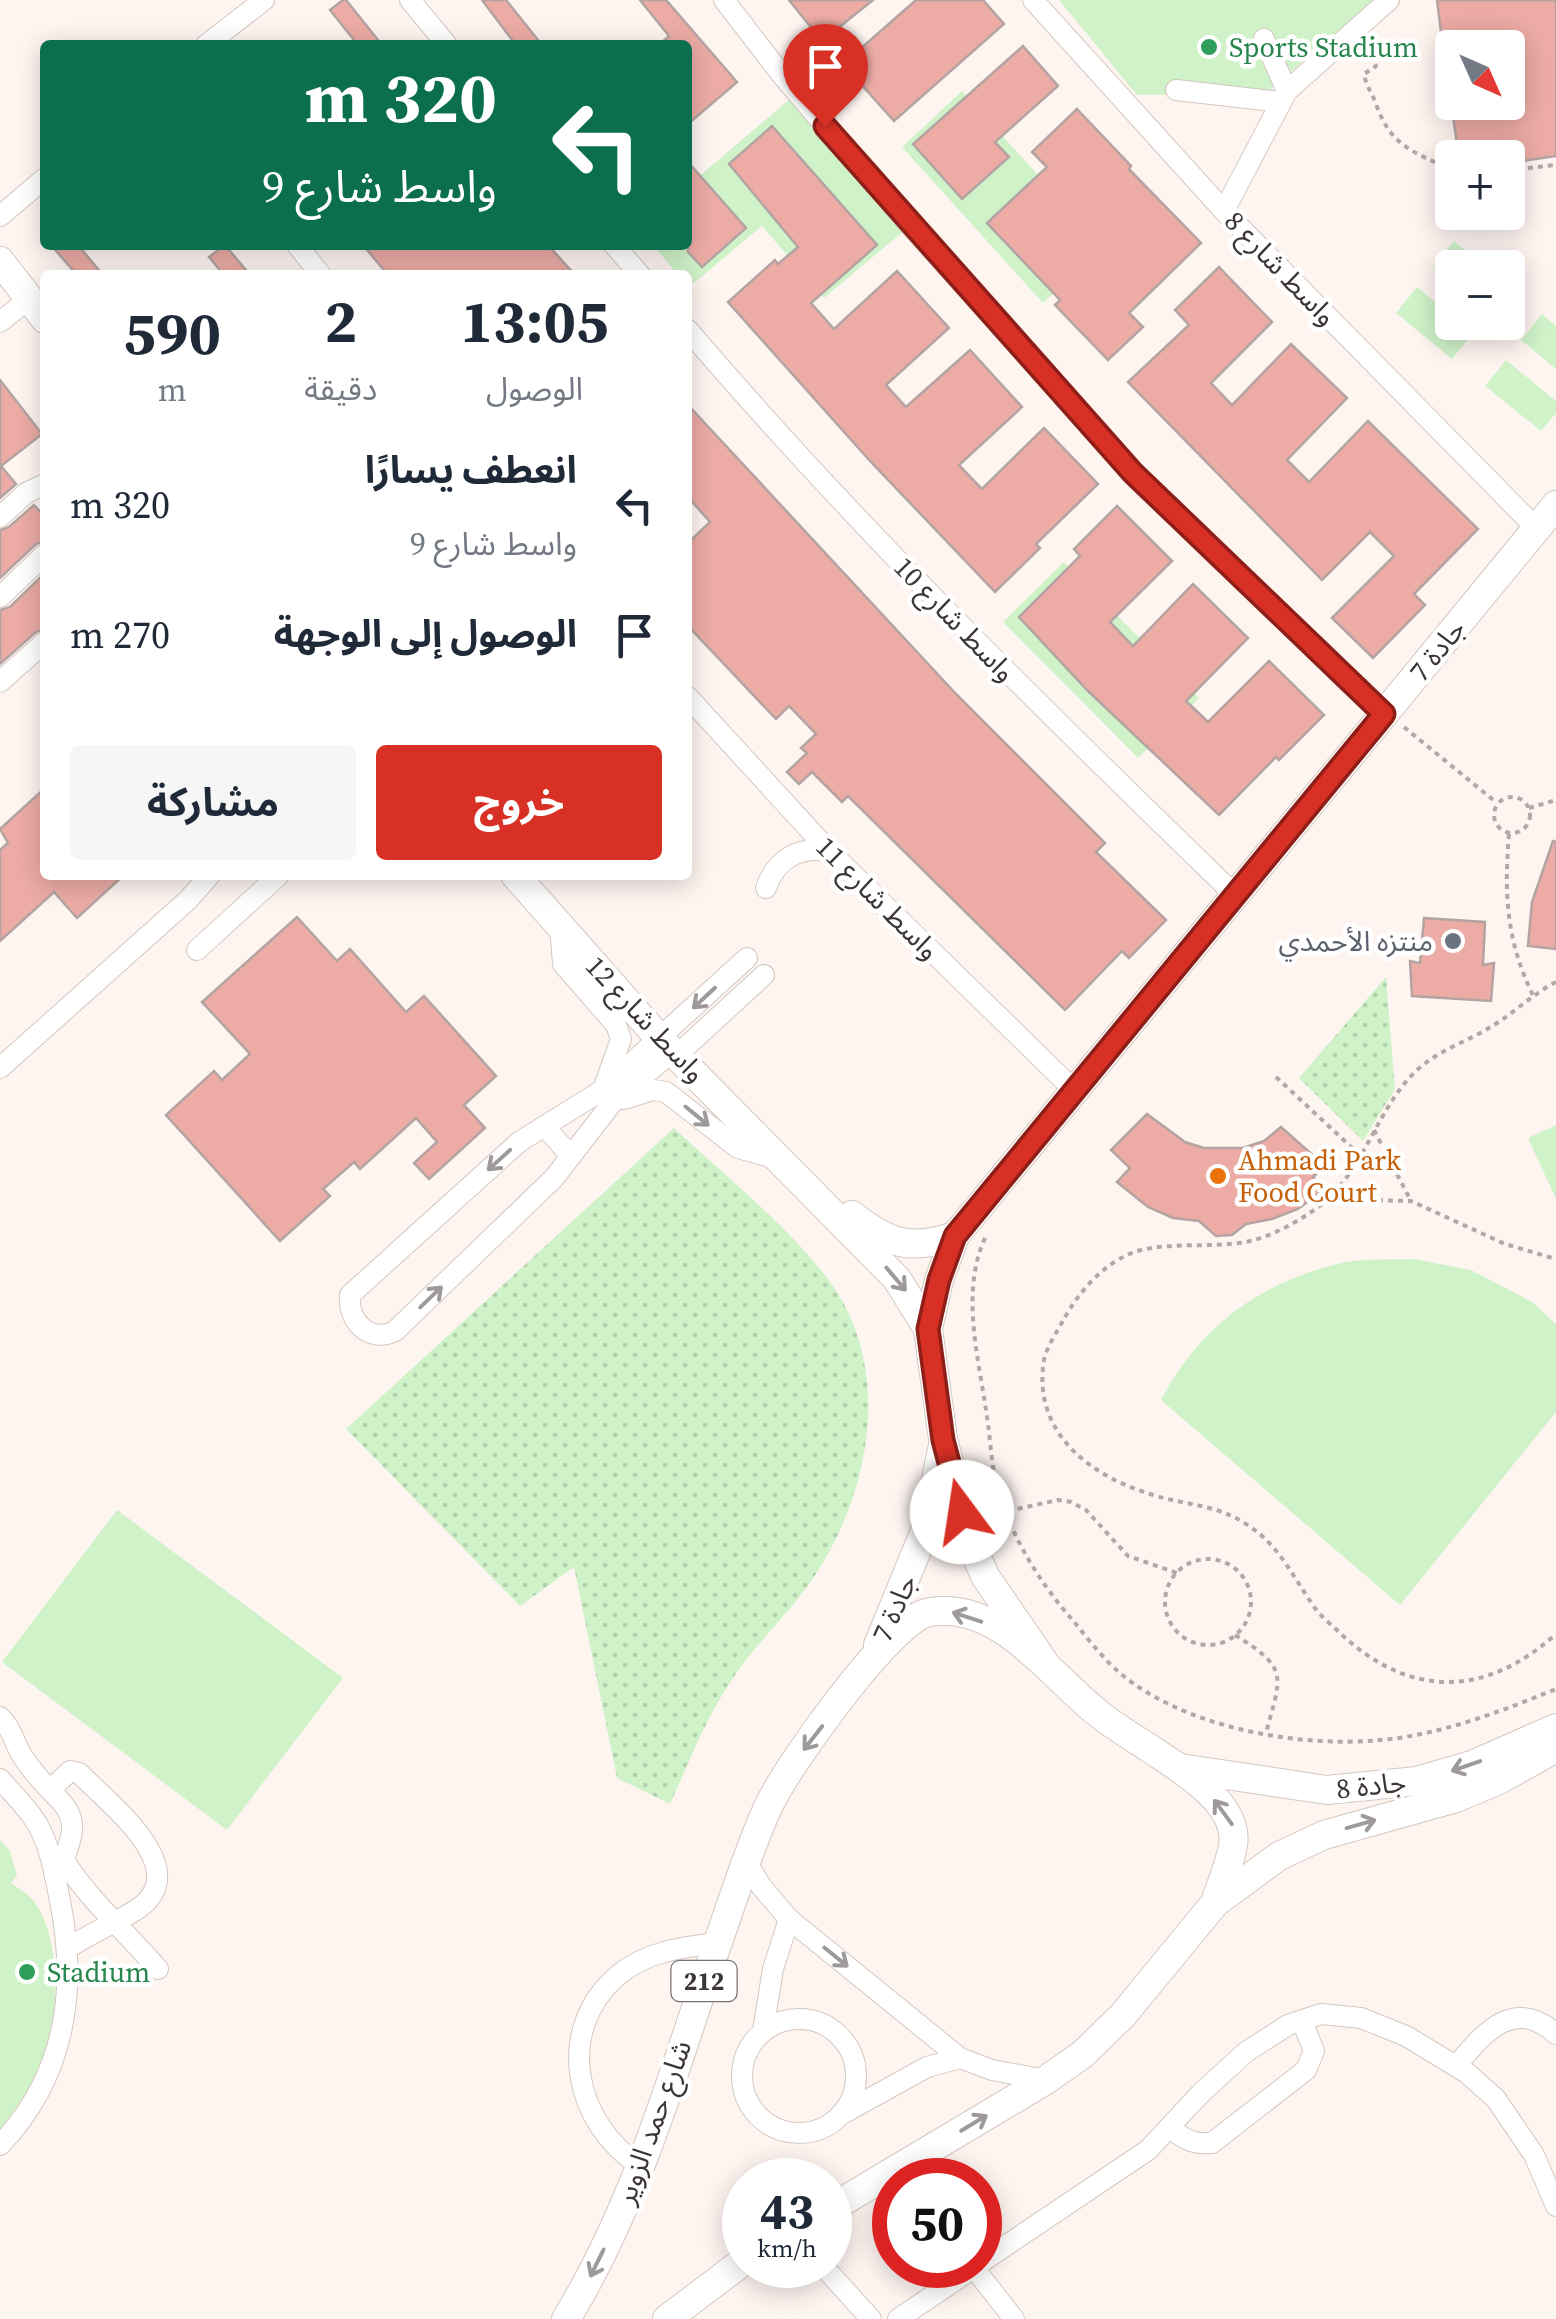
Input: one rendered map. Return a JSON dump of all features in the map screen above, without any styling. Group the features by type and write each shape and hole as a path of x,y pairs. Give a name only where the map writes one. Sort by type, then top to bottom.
{"main road":[{"path":"0,261 37,309"},
{"name":"جادة 7","path":"1044,1662 985,1576 969,1539 943,1440 928,1329 939,1280 955,1236 1556,505"},
{"name":"واسط شارع 12","path":"520,880 670,1048 897,1279 928,1329"},
{"name":"واسط شارع 12","path":"780,1159 873,1232 898,1244 931,1244 955,1236"},
{"name":"جادة 7","path":"872,1660 928,1526 943,1440"},
{"name":"212","path":"852,2196 1046,2080 1116,2024 1216,1903 1234,1844 1233,1824 1216,1800 1178,1768 1097,1713 1013,1638 982,1621 942,1610 922,1614 897,1632 872,1660"},
{"name":"شارع حمد الزوير","path":"566,2319 585,2287 640,2166 746,1861 783,1780 872,1660"},
{"name":"جادة 8","path":"1178,1768 1326,1790 1417,1781 1472,1765 1556,1728"},
{"name":"جادة 8","path":"1216,1903 1279,1856 1324,1835 1456,1798 1499,1780 1556,1748"},
{"path":"667,2319 722,2277"}],"street":[{"path":"212,40 264,0"},
{"path":"410,0 443,40"},
{"path":"724,0 781,74 915,230 1133,473 1384,714"},
{"name":"واسط شارع 8","path":"1033,0 1224,210 1536,528"},
{"path":"1224,210 1284,96 1389,0"},
{"path":"1264,40 1284,96"},
{"path":"1176,90 1284,96"},
{"path":"0,216 40,182"},
{"path":"301,250 318,270"},
{"path":"618,250 636,270"},
{"path":"0,322 37,309"},
{"name":"واسط شارع 10","path":"692,335 745,397 975,643 1235,895"},
{"path":"0,517 40,482"},
{"path":"0,597 40,559"},
{"path":"0,682 40,646"},
{"name":"واسط شارع 11","path":"692,701 828,851 1076,1092"},
{"path":"766,888 784,859 806,850 828,851"},
{"path":"0,1068 206,880"},
{"path":"197,950 274,880"},
{"path":"560,925 563,964 616,1025 622,1039 607,1097 554,1178 395,1332 382,1337 371,1334 353,1318 350,1295 519,1142 607,1097 764,975"},
{"path":"670,1048 747,958"},
{"path":"607,1097 666,1092 738,1148 780,1159"},
{"path":"544,1126 571,1156"},
{"path":"0,1716 13,1732 24,1759 66,1806 72,1819 73,1836 59,1868"},
{"path":"51,1789 70,1771 79,1773 153,1852 158,1873 151,1893 136,1910 67,1948"},
{"path":"0,1779 37,1824 59,1868 68,2006 56,2056 34,2102 0,2145"},
{"path":"746,1861 789,1919 960,2058 992,2070 1046,2080"},
{"path":"59,1868 115,1919 158,1969"},
{"path":"763,2031 773,1969 789,1919"},
{"path":"640,2166 609,2141 594,2119 580,2075 578,2052 586,2022 596,1998 618,1975 644,1958 680,1947 718,1943"},
{"path":"1002,2248 1148,2150 1246,2052 1288,2025 1321,2014 1361,2018 1406,2036 1456,2066 1496,2099 1534,2155 1556,2206"},
{"path":"1456,2066 1480,2038 1503,2020 1530,2018 1556,2034"},
{"path":"840,2115 849,2102 856,2072 846,2043 835,2032 807,2019 791,2019 763,2031 752,2042 742,2072 748,2102 768,2125 798,2133 828,2125 927,2067 960,2058"},
{"path":"1171,2129 1200,2145 1212,2143 1306,2070 1314,2051 1302,2021"},
{"path":"843,2288 871,2319"},
{"path":"898,2319 943,2288"},
{"path":"993,2288 1014,2319"}],"path":[{"path":"1356,30 1376,66 1364,74 1364,81 1376,101 1380,119 1402,148 1435,163"},
{"path":"1525,168 1556,165"},
{"path":"1384,714 1497,804"},
{"path":"1514,796 1524,800 1529,808 1527,826 1509,834 1500,830 1494,822 1497,804 1514,796"},
{"path":"1529,808 1556,800"},
{"path":"1509,834 1504,887 1508,924 1534,997"},
{"path":"1554,981 1498,1023 1441,1053 1415,1072 1374,1130 1362,1157 1328,1199 1279,1230 1247,1242 1139,1250 1099,1274 1074,1301 1044,1356 1042,1398 1058,1432 1081,1459 1110,1480 1153,1496 1215,1507 1251,1526 1277,1550 1316,1610 1368,1659 1405,1676 1469,1682 1532,1656 1556,1634"},
{"path":"1276,1077 1362,1157"},
{"path":"1374,1130 1411,1201"},
{"path":"1328,1199 1411,1201 1506,1244 1556,1259"},
{"path":"990,1229 972,1277 995,1478 1028,1559 1056,1601 1120,1674 1152,1695 1207,1719 1265,1734 1342,1743 1386,1740 1509,1707 1556,1688"},
{"path":"1007,1512 1058,1500 1071,1502 1086,1510 1128,1556 1177,1572"},
{"path":"1198,1560 1224,1562 1235,1568 1249,1589 1251,1602 1244,1626 1235,1635 1211,1645 1186,1640 1176,1631 1165,1608 1169,1583 1177,1572 1198,1560"},
{"path":"1235,1635 1263,1653 1278,1678 1265,1734"}],"green space":[{"name":"Sports Stadium","path":"1059,0 1374,0 1265,94 1137,95"},
{"path":"962,91 1104,248 1043,303 902,147"},
{"path":"791,98 904,231 824,298 762,226 692,284 692,270 674,270 657,250 692,250 692,183"},
{"path":"1454,241 1465,250 1447,250"},
{"path":"1417,287 1435,302 1435,340 1467,340 1452,359 1396,313"},
{"path":"1542,314 1556,326 1556,369 1521,340 1525,340"},
{"path":"1506,360 1556,401 1556,413 1541,431 1485,386"},
{"path":"1064,562 1199,698 1138,758 1003,622"},
{"path":"1386,977 1395,1089 1363,1141 1299,1078"},
{"path":"1556,1125 1556,1199 1528,1138"},
{"path":"674,1128 780,1226 835,1289 853,1325 864,1363 868,1402 858,1480 828,1554 807,1587 725,1690 670,1804 617,1778 574,1567 520,1606 346,1429"},
{"path":"1414,1259 1471,1270 1532,1302 1556,1324 1556,1412 1400,1605 1161,1400 1193,1351 1256,1297 1337,1264"},
{"path":"117,1510 343,1678 227,1830 2,1662"},
{"name":"Stadium","path":"0,1840 10,1851 17,1875 11,1883 33,1900 44,1920 51,1941 55,1989 46,2060 31,2092 0,2136"}],"building":[{"path":"346,0 378,40 354,40 330,10"},
{"path":"482,0 506,0 538,40 512,40"},
{"path":"640,0 666,0 737,82 692,121 692,40 665,40 669,36"},
{"path":"789,0 873,0 822,41"},
{"path":"916,0 983,0 1004,24 894,121 843,64"},
{"path":"1437,0 1556,0 1556,156 1525,161 1525,140 1456,140 1454,120 1525,120 1525,30 1441,30"},
{"path":"1023,46 1058,86 995,142 1009,157 962,199 913,144"},
{"path":"1077,109 1201,243 1129,313 1143,327 1108,360 1055,305 1060,300 987,223 1047,167 1032,152"},
{"path":"772,126 877,245 811,303 834,329 897,271 949,328 886,385 906,407 970,350 1022,407 959,465 982,489 1044,428 1098,484 1036,544 1040,548 995,592 870,461 728,302 775,260 778,264 798,247 729,164"},
{"path":"692,167 746,228 702,267 688,252 692,250"},
{"path":"55,250 82,250 99,270 73,270"},
{"path":"218,250 229,250 246,270 220,270 209,257"},
{"path":"367,250 552,250 570,270 384,270"},
{"path":"1219,267 1272,322 1211,383 1232,405 1291,344 1347,398 1287,460 1309,482 1368,421 1478,529 1414,594 1425,605 1373,658 1332,618 1394,556 1370,532 1322,580 1128,382 1189,325 1175,310"},
{"path":"0,380 40,436 1,466 16,484 0,498"},
{"path":"692,409 956,694 1105,843 1096,852 1166,920 1129,958 1122,951 1065,1010 848,796 842,802 812,772 799,784 787,772 807,753 801,748 816,734 789,706 776,719 692,630 692,539 710,522 692,502"},
{"path":"34,505 40,512 40,543 0,578 0,530"},
{"path":"1117,506 1172,561 1110,622 1133,646 1193,584 1248,638 1186,701 1208,722 1269,661 1324,715 1219,815 1088,691 1019,617 1080,556 1074,549"},
{"path":"40,578 40,631 0,664 0,610 10,607"},
{"path":"40,793 40,880 119,880 77,918 54,892 0,941 0,850 8,843 0,829"},
{"path":"1553,841 1556,949 1528,946 1532,902"},
{"path":"297,917 337,961 350,949 406,1012 424,996 496,1076 464,1105 485,1128 429,1179 414,1163 437,1142 416,1118 360,1169 354,1162 323,1189 330,1196 280,1241 166,1115 214,1071 222,1080 250,1054 202,1002"},
{"name":"منتزه الأحمدي","path":"1424,918 1485,922 1483,965 1494,963 1491,1001 1412,996 1410,961 1420,963"},
{"name":"Ahmadi Park Food Court","path":"1147,1114 1185,1142 1204,1148 1243,1148 1264,1141 1281,1127 1325,1166 1313,1177 1325,1189 1298,1209 1246,1224 1232,1235 1216,1236 1199,1221 1173,1218 1148,1207 1117,1182 1130,1168 1111,1150"}],"place":[{"name":"Sports Stadium","path":"1209,47"},
{"name":"منتزه الأحمدي","path":"1453,941"},
{"name":"Ahmadi Park Food Court","path":"1218,1176"},
{"name":"Stadium","path":"27,1972"}],"route":[{"path":"825,126 1133,473 1384,714 955,1236 932,1304 928,1329 943,1440 962,1512"}]}
